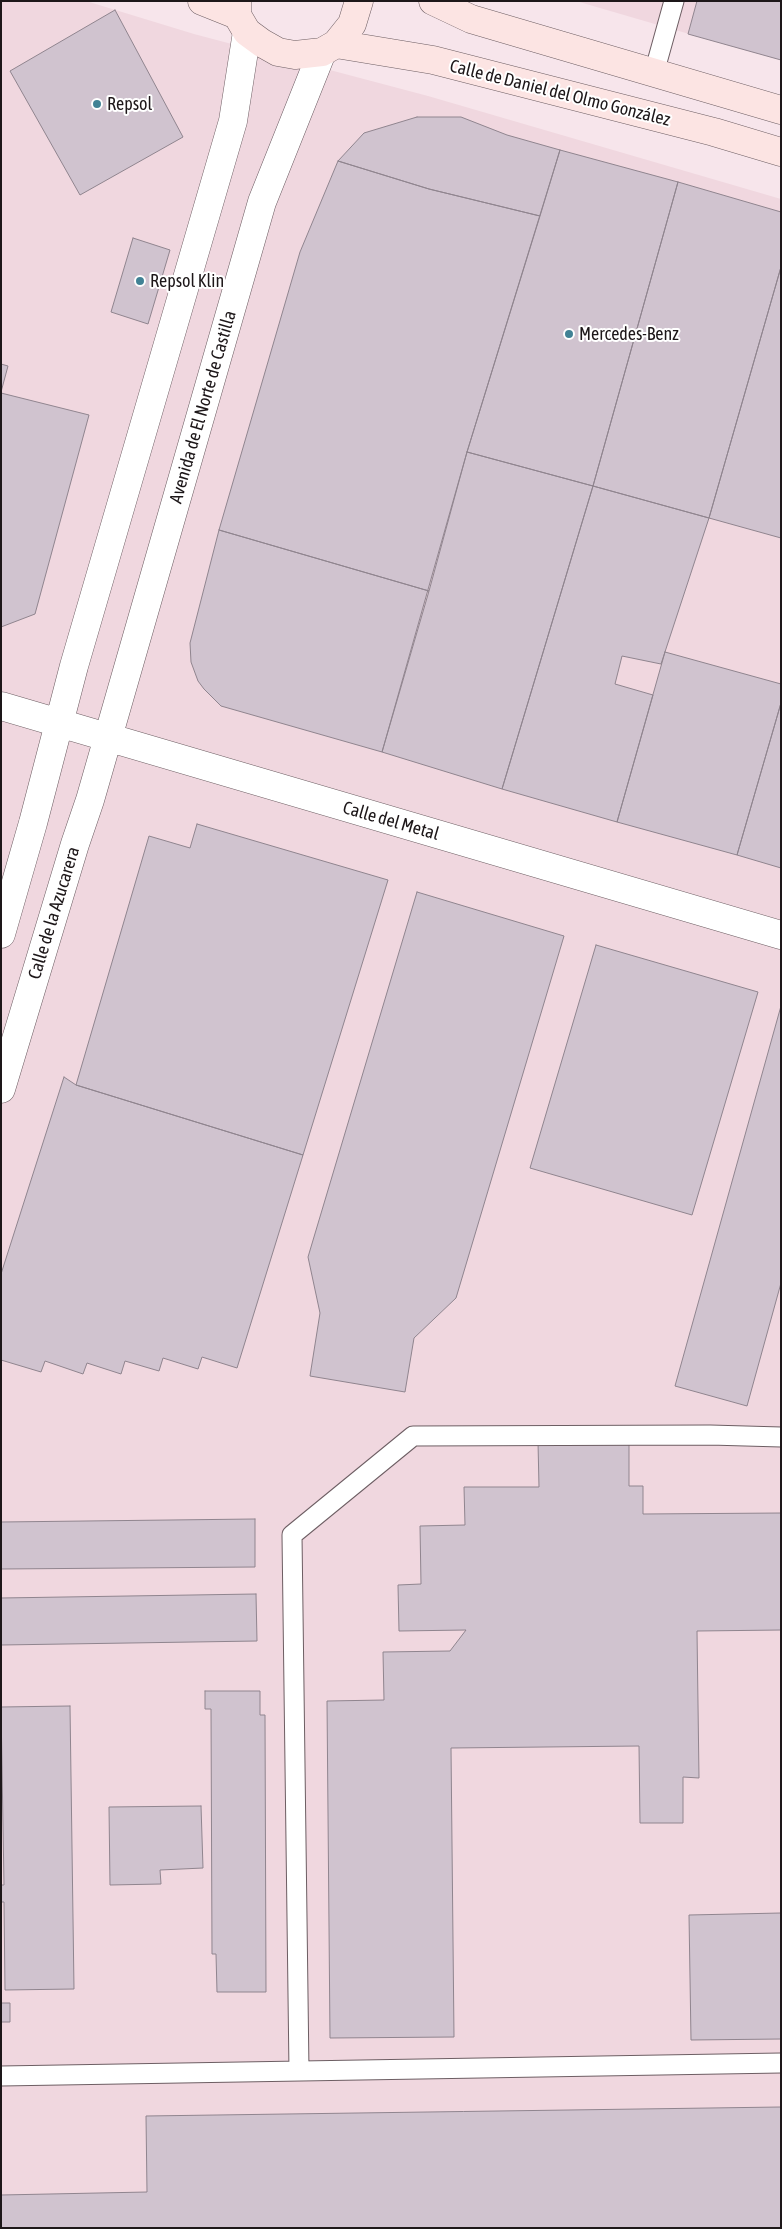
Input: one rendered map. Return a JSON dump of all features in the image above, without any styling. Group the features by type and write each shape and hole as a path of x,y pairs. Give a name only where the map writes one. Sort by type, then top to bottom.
{"main road":[{"name":"Calle de Daniel del Olmo González","path":"202,1 240,16 262,44 278,52 295,55 329,48 433,60 714,132 781,152"},
{"path":"329,48 352,24 359,1"},
{"path":"432,1 471,19 781,110"}],"street":[{"path":"1,934 59,724 233,121 240,16"},
{"name":"Avenida de El Norte de Castilla","path":"108,738 262,202 329,48"},
{"name":"Calle del Metal","path":"1,706 781,935"},
{"name":"Calle de la Azucarera","path":"1,1089 108,738"}],"lane":[{"path":"654,73 674,1"},
{"path":"299,2071 292,1535 413,1436 710,1435 781,1437"},
{"path":"1,2076 781,2063"}],"shaded area":[{"path":"1,1 86,1 194,34 428,96 781,199 781,2228 1,2228"},
{"path":"576,1 781,1 781,60 737,48"}],"building":[{"path":"697,1 781,1 781,60 688,34"},
{"name":"Repsol","path":"115,10 183,137 80,195 10,71"},
{"path":"417,117 461,117 507,135 560,150 540,216 429,189 338,161 364,133"},
{"name":"Mercedes-Benz","path":"560,150 678,182 593,486 467,452"},
{"path":"338,161 429,189 540,216 467,452 429,591 219,530 300,252"},
{"path":"678,182 781,212 781,267 709,518 593,486"},
{"name":"Repsol Klin","path":"133,238 170,250 148,324 111,312"},
{"path":"781,267 781,538 709,518"},
{"path":"1,364 8,366 1,392"},
{"path":"1,393 89,415 35,614 1,627"},
{"path":"467,452 593,486 502,789 382,752"},
{"path":"593,486 709,518 661,664 622,656 615,684 653,695 617,822 502,789"},
{"path":"219,530 429,591 382,752 221,706 198,681 191,662 190,643"},
{"path":"665,652 781,684 781,703 737,855 617,822"},
{"path":"781,703 781,868 737,855"},
{"path":"197,824 388,880 303,1155 76,1085 149,836 190,848"},
{"path":"417,892 564,936 456,1298 414,1338 405,1392 310,1376 320,1313 308,1257"},
{"path":"596,945 758,992 692,1215 530,1168"},
{"path":"781,1006 781,1283 747,1406 675,1386"},
{"path":"64,1077 76,1085 303,1155 237,1368 202,1357 198,1369 163,1358 159,1371 125,1361 121,1374 87,1363 83,1374 45,1361 41,1372 1,1360 1,1274"},
{"path":"629,1441 629,1486 643,1486 643,1514 781,1513 781,1630 697,1631 699,1778 683,1777 683,1823 640,1823 639,1746 451,1748 454,2037 330,2038 327,1701 384,1700 383,1652 450,1651 466,1630 399,1631 398,1585 421,1584 420,1526 465,1525 464,1487 539,1487 538,1442"},
{"path":"255,1519 255,1567 1,1569 1,1522"},
{"path":"256,1594 257,1641 1,1645 1,1598"},
{"path":"205,1691 260,1691 260,1715 265,1715 266,1992 217,1992 216,1954 212,1954 211,1709 205,1709"},
{"path":"70,1706 74,1989 5,1990 4,1902 1,1902 1,1885 4,1885 1,1707"},
{"path":"201,1806 203,1868 160,1870 161,1884 110,1885 109,1807"},
{"path":"781,1913 781,2039 691,2040 689,1915"},
{"path":"1,2003 10,2003 10,2022 1,2022"},
{"path":"781,2107 781,2228 1,2228 1,2195 147,2192 146,2116"}],"place":[{"name":"Repsol","path":"97,104"},
{"name":"Repsol Klin","path":"140,281"},
{"name":"Mercedes-Benz","path":"569,334"}]}
